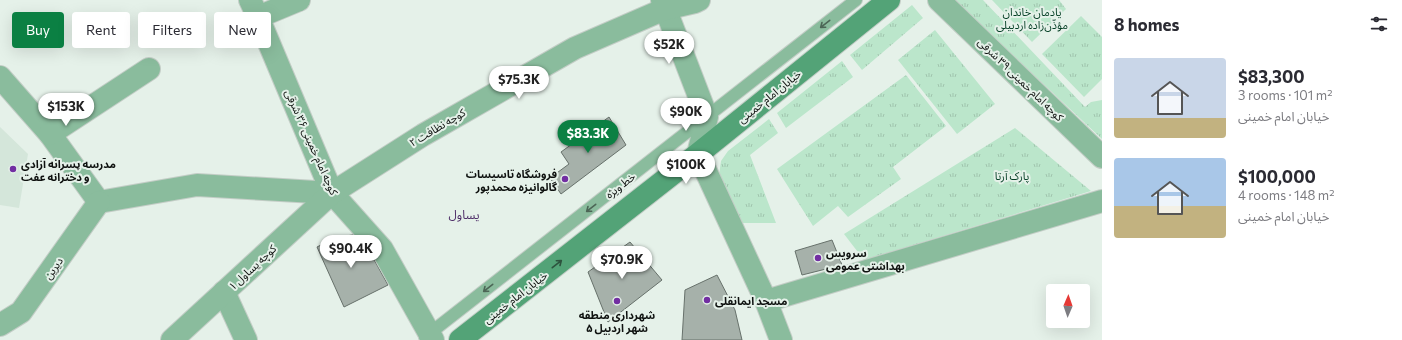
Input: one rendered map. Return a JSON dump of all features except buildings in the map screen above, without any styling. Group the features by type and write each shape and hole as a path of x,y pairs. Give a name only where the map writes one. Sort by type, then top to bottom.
{"main road":[{"name":"خیابان امام خمینی","path":"460,340 698,154 889,0"}],"street":[{"path":"254,9 299,0"},
{"name":"کوچه نظافت ۲","path":"332,194 423,135 575,48 663,4 695,2 699,0"},
{"name":"کوچه امام خمینی ۳۹ شرقی","path":"939,0 1102,157"},
{"path":"663,4 707,117 698,154 766,301 781,340"},
{"name":"کوچه امام خمینی ۳۶ شرقی","path":"254,9 332,194 382,249 428,338"},
{"path":"50,134 149,69"},
{"path":"0,78 50,134 99,202 197,185 332,194"},
{"name":"کوچه یساول ۱","path":"172,340 332,194"},
{"path":"766,301 1102,201"},
{"name":"دیرین","path":"0,325 22,312 99,202"},
{"path":"224,292 246,340"}],"lane":[{"name":"خط ویژه","path":"428,338 856,0"}],"shaded area":[{"name":"مدرسه پسرانه آزادی و دخترانه عفت","path":"0,127 28,154 19,208 0,205"}],"green space":[{"name":"یادمان خاندان مؤذّن‌زاده اردبیلی","path":"954,0 983,0 1085,107 1091,102 1102,100 1102,139"},
{"name":"یادمان خاندان مؤذّن‌زاده اردبیلی","path":"992,0 1059,0 1066,9 1032,42"},
{"path":"912,5 923,18 862,70 850,55"},
{"name":"یادمان خاندان مؤذّن‌زاده اردبیلی","path":"1081,16 1102,37 1102,79 1084,97 1042,54"},
{"path":"935,30 995,104 957,134 898,60"},
{"path":"842,61 853,77 786,128 777,113"},
{"path":"906,75 946,126 893,167 901,179 848,217 838,206 813,226 777,169"},
{"path":"769,119 778,133 750,155 776,223 741,223 719,175 721,161 728,151"},
{"name":"پارک آرتا","path":"1015,128 1091,191 864,260 844,234"}],"place":[{"name":"مدرسه پسرانه آزادی و دخترانه عفت","path":"13,169"},
{"name":"فروشگاه تاسیسات گالوانیزه محمدپور","path":"565,179"},
{"name":"سرویس بهداشتی عمومی","path":"818,258"},
{"name":"مسجد ایمانقلی","path":"707,300"},
{"name":"شهرداری منطقه ۵ شهر اردبیل","path":"617,301"}],"district":[{"name":"یساول","path":"464,214"}]}
